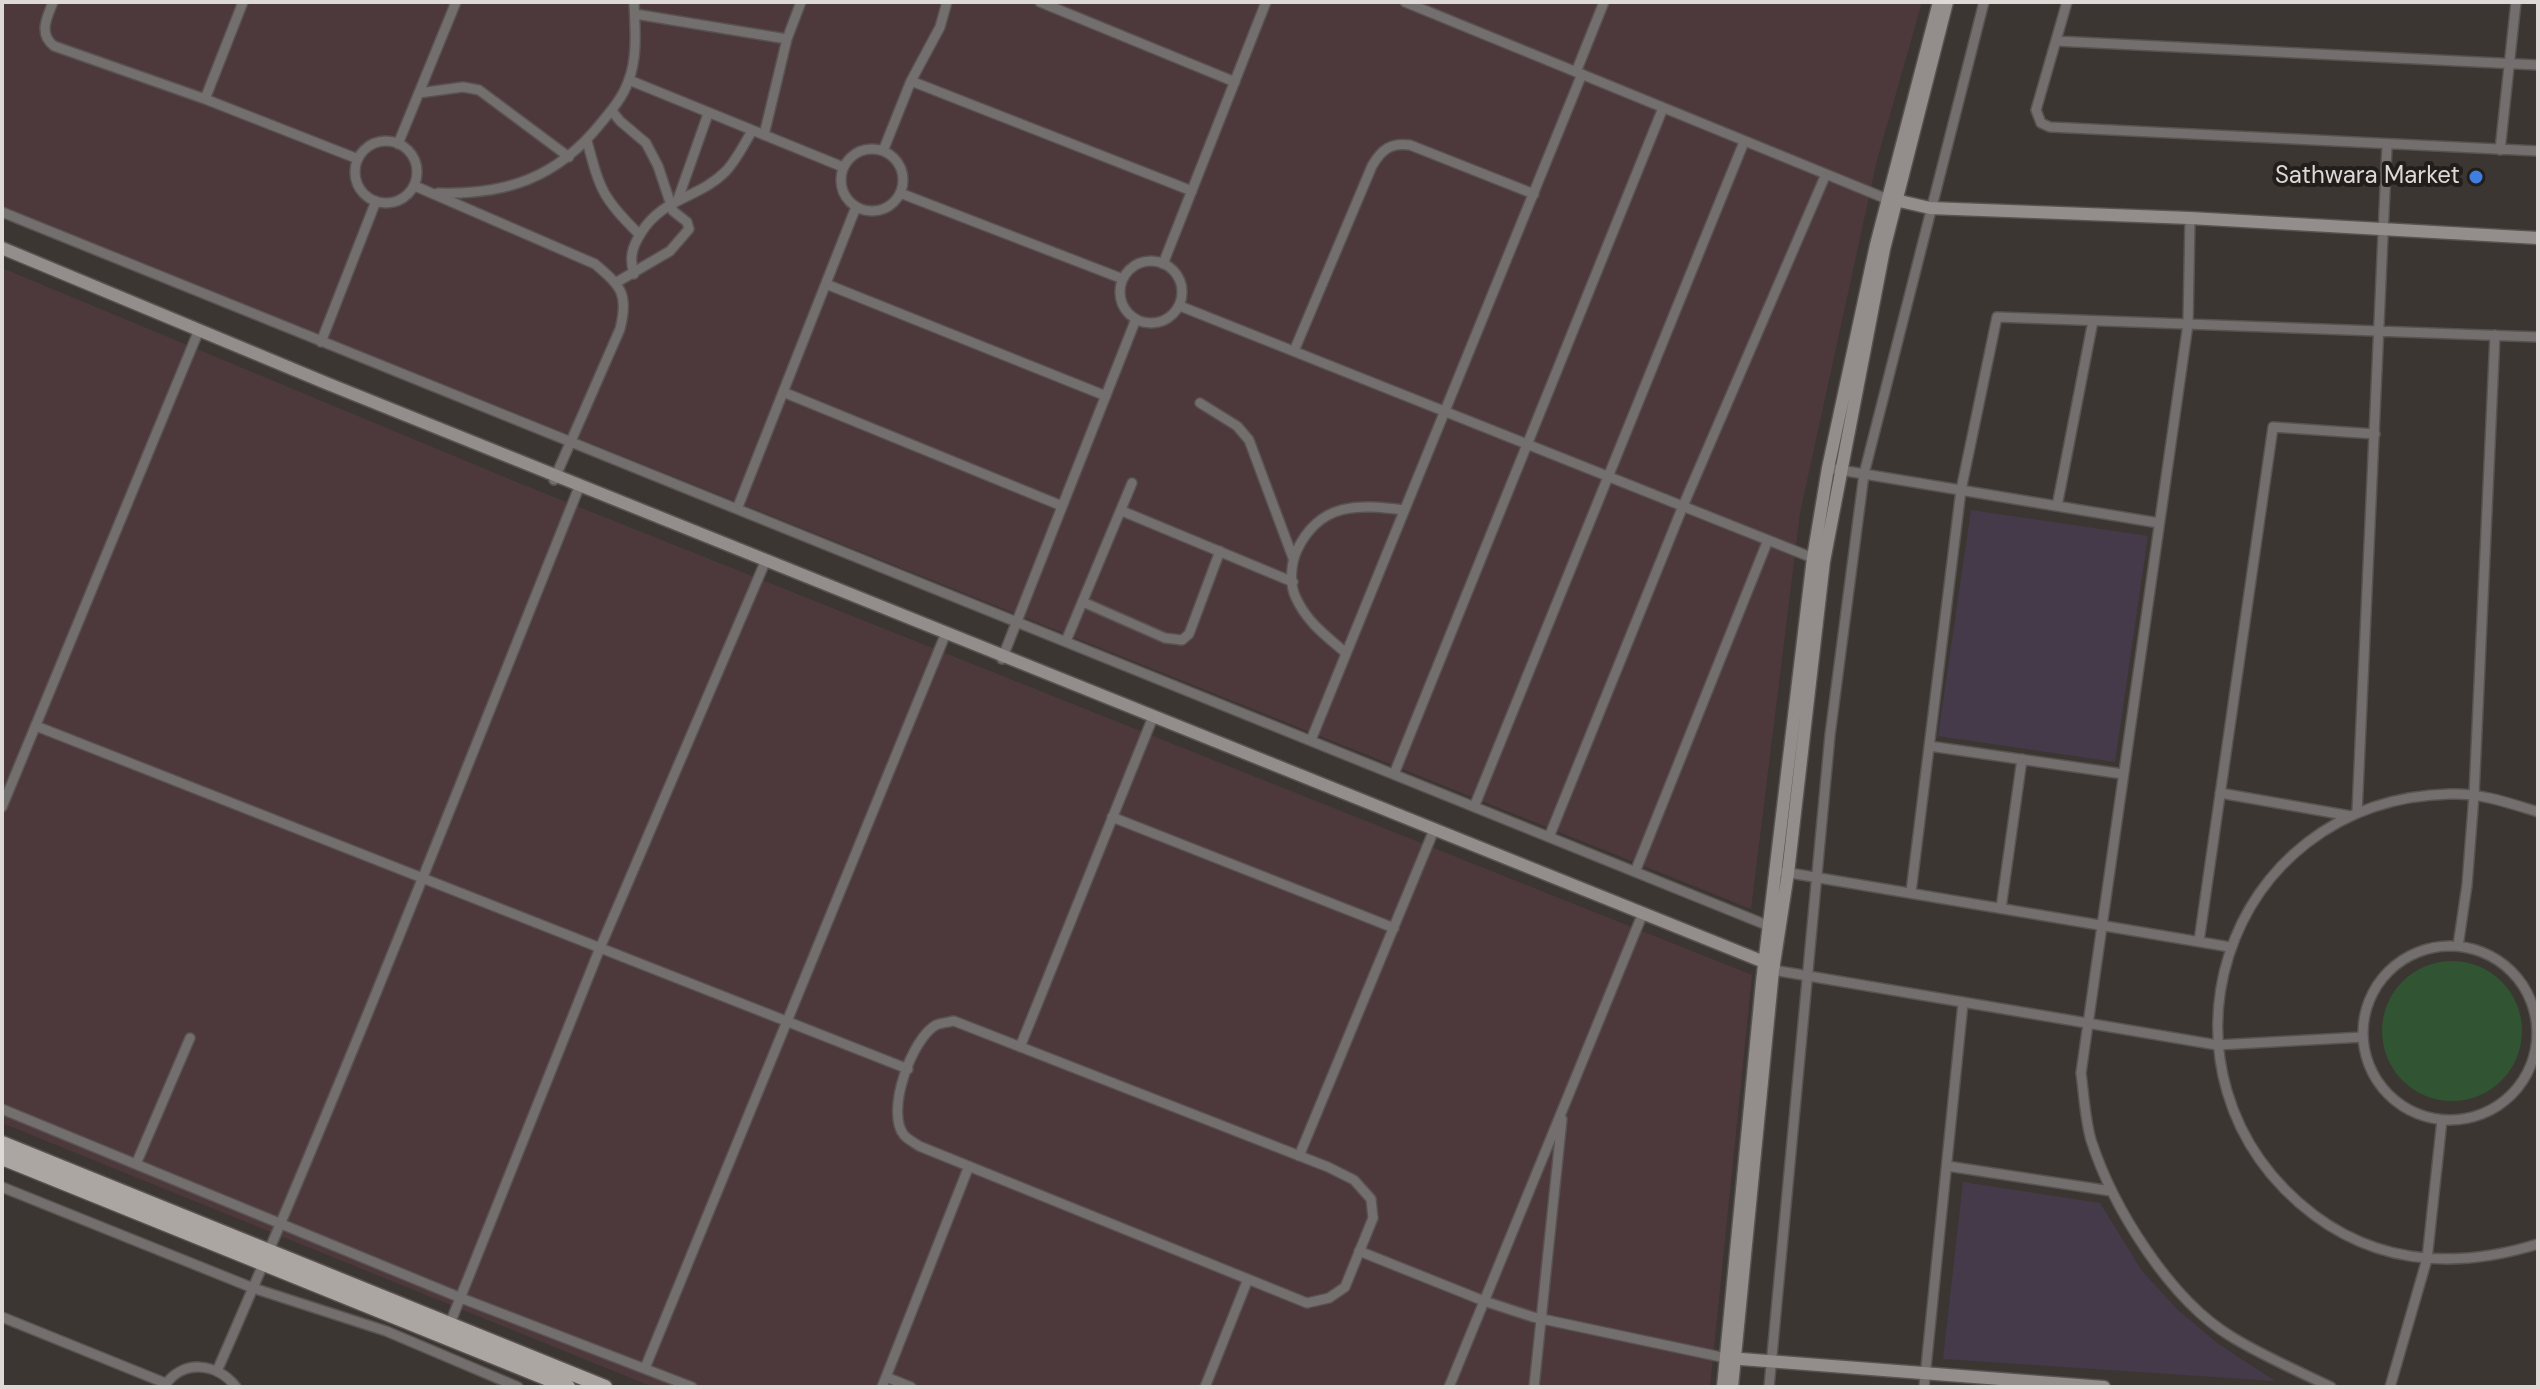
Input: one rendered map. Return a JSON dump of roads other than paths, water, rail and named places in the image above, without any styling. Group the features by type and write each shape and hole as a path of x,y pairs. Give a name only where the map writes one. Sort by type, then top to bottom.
{"main road":[{"path":"2,1143 529,1364 541,1376 568,1387"},
{"path":"2,1158 267,1256"},
{"path":"541,1376 605,1387"}],"street":[{"path":"53,2 44,29 47,40 54,46 205,99 358,159"},
{"path":"205,99 243,2"},
{"path":"398,144 456,2"},
{"path":"432,193 490,192 522,183 560,164 587,141 612,111 629,80 636,31 634,2"},
{"path":"764,135 787,39 801,2"},
{"path":"883,151 911,81 940,27 947,2"},
{"path":"1040,2 1235,82"},
{"path":"1163,264 1266,2"},
{"path":"1405,2 1744,142 1892,200 1930,208 2190,218 2538,238"},
{"path":"1311,740 1534,194 1604,2"},
{"path":"1723,1387 1730,1358 1813,558 1939,2"},
{"path":"1892,200 1947,2"},
{"path":"1769,1387 1830,735 1864,474 1984,2"},
{"path":"2067,2 2036,110 2041,123 2050,127 2387,146 2538,151"},
{"path":"2500,150 2516,2"},
{"path":"635,14 787,39"},
{"path":"2056,41 2538,65"},
{"path":"629,80 843,167"},
{"path":"911,81 1192,191"},
{"path":"419,93 463,87 479,90 569,157"},
{"path":"1394,774 1663,108"},
{"path":"612,111 646,143 674,201"},
{"path":"617,282 670,251 688,233 687,222 673,211 674,201 708,114"},
{"path":"634,274 631,256 639,234 648,221 674,201 727,171 752,131"},
{"path":"587,141 605,198 639,234"},
{"path":"377,142 398,144 410,152 417,163 415,186 407,196 396,202 384,204 376,201 363,193 357,183 355,170 358,159 366,148 377,142"},
{"path":"1474,807 1744,142"},
{"path":"1294,351 1372,166 1388,146 1399,143 1410,145 1534,194"},
{"path":"2354,814 2387,146"},
{"path":"874,148 883,151 896,159 902,171 900,193 881,210 869,211 856,207 842,190 840,177 843,167 851,156 862,150 874,148"},
{"path":"1549,837 1683,506 1826,174"},
{"path":"415,186 595,264 617,282 624,302 620,329 555,478"},
{"path":"900,193 1123,279"},
{"path":"321,342 376,201"},
{"path":"737,509 856,207"},
{"path":"2,212 1769,926"},
{"path":"2190,218 2188,324 2081,1073 2090,1136 2111,1191 2160,1267 2194,1307 2230,1336 2331,1387"},
{"path":"2,248 198,334"},
{"path":"2,255 1772,967 1809,977 2217,1045 2363,1037"},
{"path":"1142,262 1163,264 1175,272 1182,284 1180,306 1172,316 1161,322 1149,324 1136,319 1122,303 1120,290 1123,279 1142,262"},
{"path":"826,284 1106,396"},
{"path":"1180,306 1813,558"},
{"path":"1911,892 1961,490 1997,317 2538,337"},
{"path":"1002,658 1136,319"},
{"path":"2057,506 2093,321"},
{"path":"2,807 198,334"},
{"path":"2458,946 2467,885 2474,795 2495,335"},
{"path":"783,392 1062,506"},
{"path":"1200,403 1237,426 1249,440 1293,558 1294,595 1311,623 1346,653"},
{"path":"2199,941 2273,427 2375,434"},
{"path":"1834,470 2159,523"},
{"path":"1772,967 1769,926 1781,872 1834,470"},
{"path":"1066,641 1132,483"},
{"path":"217,1371 424,879 579,487"},
{"path":"1293,558 1306,531 1329,514 1366,505 1404,510"},
{"path":"1122,511 1293,582"},
{"path":"1635,872 1768,540"},
{"path":"1083,602 1165,638 1182,640 1189,634 1220,551"},
{"path":"447,1331 600,948 765,562"},
{"path":"645,1368 945,635"},
{"path":"1020,1047 1152,719"},
{"path":"36,726 908,1069"},
{"path":"1929,746 2123,774"},
{"path":"2001,908 2022,759"},
{"path":"2220,793 2354,814"},
{"path":"2538,812 2474,795 2402,799 2354,814 2311,839 2280,866 2253,902 2230,947 2219,992 2217,1045 2223,1082 2240,1128 2263,1167 2289,1195 2331,1227 2371,1246 2427,1259 2453,1261 2502,1255 2538,1244"},
{"path":"1112,817 1394,928"},
{"path":"1299,1156 1433,832"},
{"path":"1781,872 2230,947"},
{"path":"1449,1387 1642,915"},
{"path":"2458,946 2491,956 2504,965 2524,988 2537,1023 2535,1053 2529,1071 2508,1098 2493,1109 2475,1116 2442,1120 2409,1110 2383,1089 2367,1060 2363,1024 2372,993 2393,967 2420,951 2458,946"},
{"path":"1924,1387 1963,1003"},
{"path":"954,1021 1020,1047 1354,1180 1371,1199 1373,1218 1345,1287 1329,1298 1307,1303 919,1146 903,1135 897,1119 898,1096 919,1040 936,1025 954,1021"},
{"path":"136,1164 190,1038"},
{"path":"1534,1387 1563,1108"},
{"path":"2,1109 461,1298 692,1387"},
{"path":"2390,1387 2427,1259 2442,1120"},
{"path":"911,1387 884,1382 969,1166"},
{"path":"1947,1166 2111,1191"},
{"path":"2,1187 253,1288 386,1331 517,1387 529,1364"},
{"path":"1359,1251 1484,1301 1543,1319 1730,1358 2104,1387"},
{"path":"1205,1387 1248,1279"},
{"path":"2,1317 164,1385 176,1373 191,1367 208,1367 226,1376 236,1387"},
{"path":"1730,1358 1732,1387"}],"place":[{"name":"Sathwara Market","path":"2476,177"}]}
